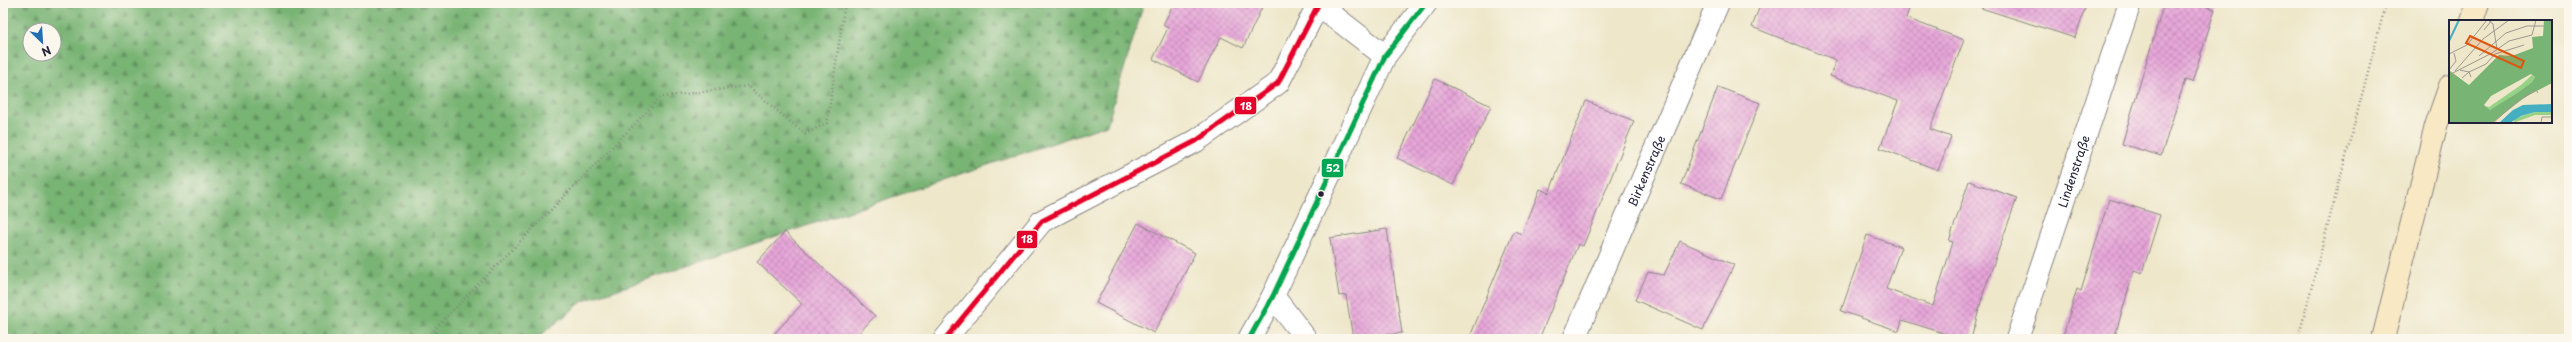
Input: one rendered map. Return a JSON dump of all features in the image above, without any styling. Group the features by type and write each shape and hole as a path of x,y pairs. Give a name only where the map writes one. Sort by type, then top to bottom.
{"main road":[{"path":"2472,20 2478,3"},
{"path":"2382,339 2436,126 2449,89"}],"street":[{"path":"1248,339 1273,296 1385,56 1426,3"},
{"name":"Birkenstraße","path":"1574,339 1718,3"},
{"name":"Lindenstraße","path":"2017,339 2130,3"},
{"path":"945,339 1042,221 1196,141 1278,83 1319,4 1385,56"},
{"path":"1273,296 1306,339"}],"path":[{"path":"426,339 661,97 748,86 805,134 827,123 845,3"},
{"path":"2298,339 2386,3"}],"green space":[{"path":"3,3 1144,3 1107,125 583,301 536,339 3,339"}],"building":[{"path":"1174,3 1264,3 1243,48 1221,37 1198,82 1153,59 1168,28 1163,25"},
{"path":"1761,3 1911,3 1906,18 1964,40 1930,129 1951,137 1938,170 1880,148 1898,101 1830,76 1836,60 1752,27"},
{"path":"1981,3 2087,3 2075,38 1981,8"},
{"path":"2164,3 2195,3 2215,9 2192,82 2185,80 2161,156 2122,144"},
{"path":"1435,79 1491,106 1453,185 1397,158"},
{"path":"1718,87 1760,103 1721,199 1681,184"},
{"path":"1586,101 1634,121 1583,246 1578,244 1539,339 1469,339 1514,231 1522,234 1540,189 1549,193"},
{"path":"1969,181 2017,198 1984,291 1971,339 1962,339 1902,320 1899,331 1841,311 1867,235 1901,247 1886,289 1933,306 1953,242 1949,241"},
{"path":"2109,199 2160,215 2142,273 2134,270 2114,339 2062,339 2077,289 2081,291"},
{"path":"1138,223 1195,253 1154,333 1096,303"},
{"path":"1387,229 1402,333 1353,339 1346,295 1339,296 1330,238"},
{"path":"785,232 875,316 853,339 769,339 802,304 757,262"},
{"path":"1680,241 1734,265 1703,330 1635,300 1648,272 1664,275"}],"transit line":[{"name":"18","path":"945,339 1042,221 1196,141 1278,83 1319,3"},
{"name":"52","path":"1249,339 1273,296 1385,56 1426,3"}]}
